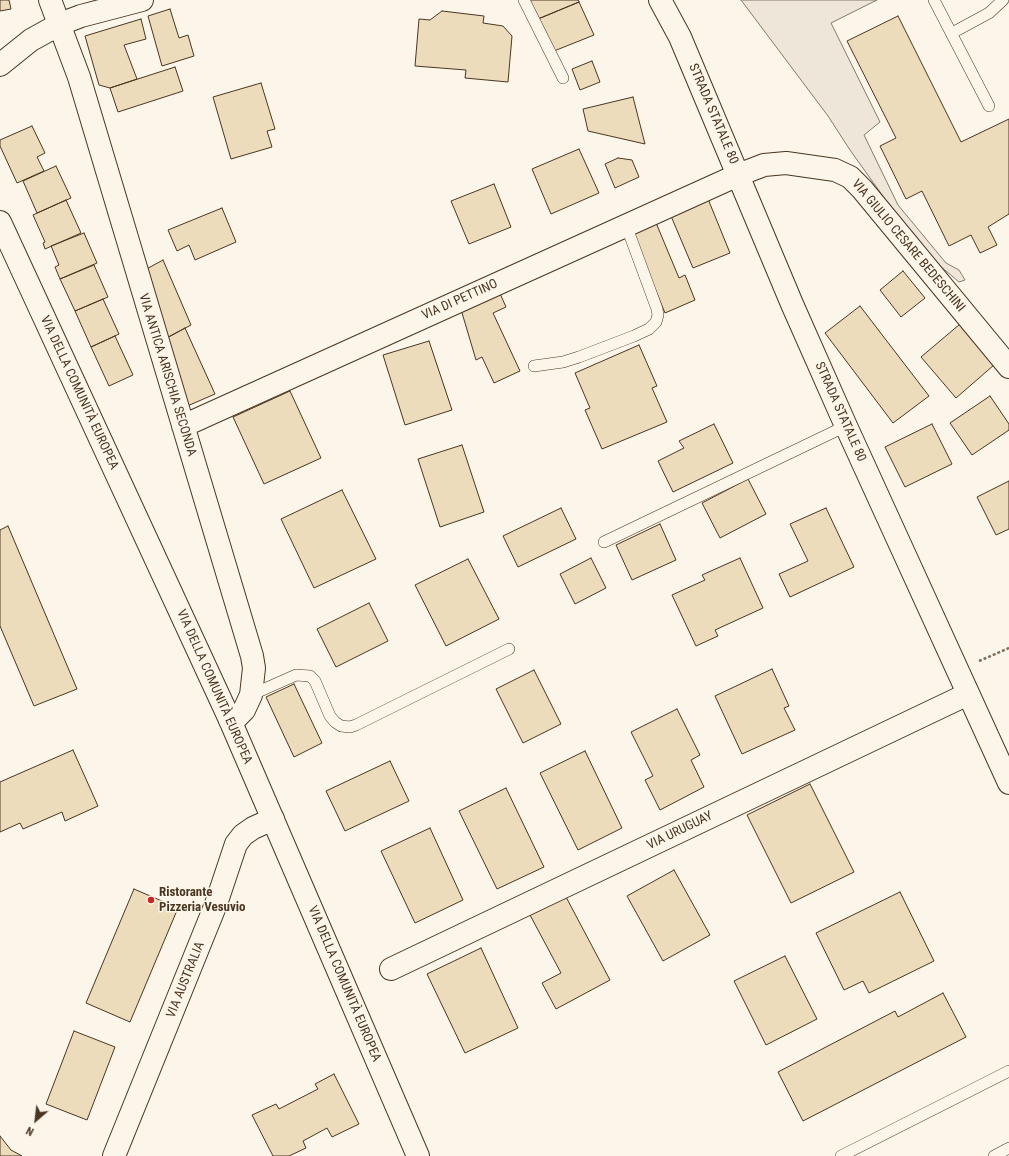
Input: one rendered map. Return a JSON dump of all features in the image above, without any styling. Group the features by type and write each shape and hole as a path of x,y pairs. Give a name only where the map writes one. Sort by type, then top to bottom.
{"street":[{"name":"VIA ANTICA ARISCHIA SECONDA","path":"50,0 78,77 252,656 254,668 251,695 244,710 236,718 230,720"},
{"path":"0,65 31,40 60,24 81,16 142,0"},
{"name":"STRADA STATALE 80","path":"669,2 680,37 846,426 956,670 1009,783"},
{"path":"0,48 31,40"},
{"name":"VIA GIULIO CESARE BEDESCHINI","path":"738,175 764,165 786,163 835,170 850,177 862,189 1009,367"},
{"name":"VIA DI PETTINO","path":"183,426 738,175"},
{"name":"VIA DELLA COMUNITÀ EUROPEA","path":"0,222 230,720 418,1156"},
{"name":"VIA URUGUAY","path":"391,969 968,694"},
{"name":"VIA AUSTRALIA","path":"114,1156 216,904 236,844 243,835 253,828 273,819"}],"lane":[{"path":"524,0 563,78"},
{"path":"934,0 989,106"},
{"path":"952,34 989,13 1003,0"},
{"path":"534,366 563,362 578,357 634,336 649,329 656,322 658,317 657,309 626,225"},
{"path":"604,542 846,426"},
{"path":"251,695 296,675 310,676 315,681 330,716 341,726 350,727 509,649"},
{"path":"841,1156 1009,1071"},
{"path":"994,1156 1009,1148"}],"path":[{"path":"956,670 1009,648"}],"shaded area":[{"path":"741,0 877,0 831,23 880,122 864,135 898,205 946,263 959,270 965,280 959,282 939,265 905,227 850,150 828,116"}],"building":[{"path":"0,0 9,0 11,9 0,11"},
{"path":"529,0 578,0 579,2 538,19"},
{"path":"579,2 594,35 554,51 538,19"},
{"path":"170,9 179,38 188,35 194,56 162,66 148,16"},
{"path":"442,11 484,16 483,23 503,26 512,36 508,82 465,78 466,70 415,66 419,19 430,20"},
{"path":"898,16 961,142 1009,119 1009,214 988,227 997,245 980,253 971,235 949,246 922,191 906,199 880,146 896,138 847,41"},
{"path":"141,19 146,39 124,45 137,79 110,88 99,85 85,36"},
{"path":"592,61 600,82 580,90 572,69"},
{"path":"175,67 183,91 118,112 110,88"},
{"path":"261,83 275,129 267,131 272,147 231,159 213,97"},
{"path":"633,97 645,144 588,131 583,109"},
{"path":"32,126 45,153 37,157 44,171 17,183 0,146 0,140"},
{"path":"579,149 599,193 551,214 532,169"},
{"path":"618,158 632,160 639,177 615,188 605,164"},
{"path":"56,166 71,198 37,213 23,181"},
{"path":"494,184 511,227 469,244 451,201"},
{"path":"706,194 730,253 693,268 668,209"},
{"path":"66,200 81,233 45,249 43,243 45,242 33,215"},
{"path":"222,208 236,242 195,260 189,245 177,251 168,230"},
{"path":"654,218 679,278 685,275 695,300 665,313 630,228"},
{"path":"84,233 97,263 60,279 55,267 59,265 51,246"},
{"path":"163,260 191,325 161,341 141,272"},
{"path":"94,265 108,297 75,311 60,279"},
{"path":"903,271 925,298 901,317 880,290"},
{"path":"498,289 506,307 493,313 520,371 494,383 482,357 476,360 460,306"},
{"path":"103,299 119,334 91,347 75,311"},
{"path":"860,306 929,396 893,423 825,333"},
{"path":"960,324 994,365 956,398 921,357"},
{"path":"185,328 215,394 185,407 161,341"},
{"path":"115,336 133,375 109,386 91,347"},
{"path":"429,341 452,410 405,425 383,355"},
{"path":"639,345 657,386 652,388 667,422 602,449 585,410 590,408 575,373"},
{"path":"290,391 321,458 264,484 233,417"},
{"path":"990,396 1009,424 1009,430 972,455 950,423"},
{"path":"714,424 733,463 673,492 658,461 684,448 679,441"},
{"path":"932,424 952,464 905,487 885,447"},
{"path":"462,445 484,512 440,527 418,459"},
{"path":"748,479 766,514 720,538 702,503"},
{"path":"1009,481 1009,529 996,535 977,497"},
{"path":"342,490 376,559 314,588 281,519"},
{"path":"561,508 576,539 518,567 503,536"},
{"path":"826,508 854,567 790,597 779,574 808,561 790,524"},
{"path":"660,524 676,560 632,580 616,545"},
{"path":"8,526 77,689 34,706 0,626 0,530"},
{"path":"591,558 606,588 575,604 560,574"},
{"path":"740,558 763,608 715,630 718,636 696,646 672,595 705,580 702,575"},
{"path":"468,559 499,619 446,646 415,585"},
{"path":"369,603 388,641 336,667 317,629"},
{"path":"772,669 789,706 784,708 795,730 742,754 715,696"},
{"path":"534,670 561,724 523,743 496,689"},
{"path":"294,684 322,743 294,757 266,697"},
{"path":"677,709 700,755 691,760 704,787 660,810 645,780 653,776 631,732"},
{"path":"73,750 98,806 65,821 62,812 23,829 20,823 0,832 0,782"},
{"path":"585,751 622,828 578,850 540,773"},
{"path":"390,761 409,801 345,831 326,791"},
{"path":"810,784 854,872 791,903 747,815"},
{"path":"506,788 544,867 497,889 459,811"},
{"path":"430,828 463,900 415,923 381,851"},
{"path":"674,870 710,935 663,961 627,896"},
{"path":"134,889 178,908 130,1022 86,1003"},
{"path":"900,892 934,961 869,993 863,981 844,990 816,933"},
{"path":"566,897 610,980 556,1009 542,983 561,973 530,915"},
{"path":"481,948 518,1028 465,1053 427,974"},
{"path":"785,956 817,1019 766,1045 734,981"},
{"path":"943,993 966,1037 803,1121 778,1072 895,1011 898,1017"},
{"path":"74,1031 115,1047 87,1120 46,1104"},
{"path":"334,1074 359,1124 332,1137 327,1128 303,1141 306,1148 289,1156 273,1156 252,1115 276,1104 279,1109 318,1089 315,1084"},
{"path":"0,1136 11,1150 22,1156 0,1156"}],"place":[{"name":"Ristorante Pizzeria Vesuvio","path":"151,900"}]}
